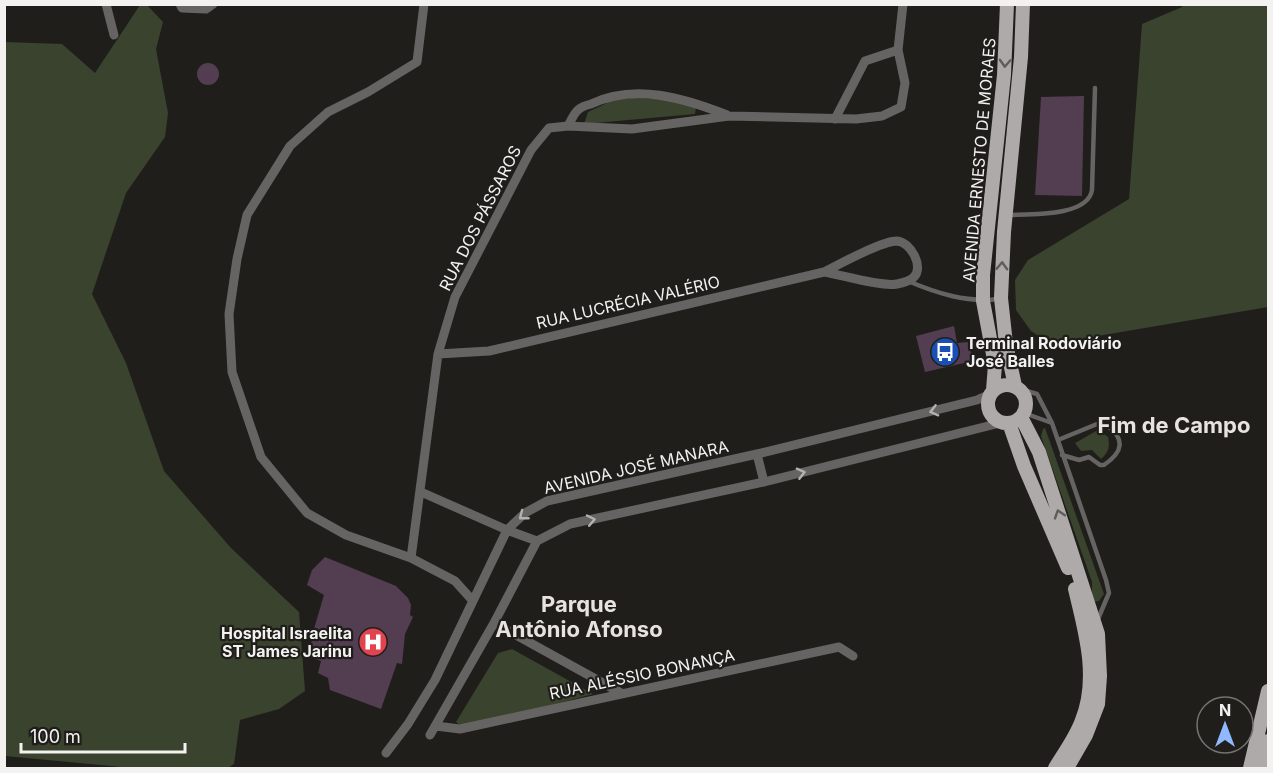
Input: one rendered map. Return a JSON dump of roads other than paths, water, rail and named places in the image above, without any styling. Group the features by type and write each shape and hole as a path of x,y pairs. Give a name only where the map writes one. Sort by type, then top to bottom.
{"main road":[{"name":"AVENIDA ERNESTO DE MORAES","path":"992,392 995,365 983,301 983,274 1004,75 1007,4"},
{"name":"AVENIDA ERNESTO DE MORAES","path":"1018,388 1006,344 1001,298 1005,215 1021,57 1023,4"},
{"path":"1055,768 1082,720 1090,682 1087,639 1071,575 1024,466 1014,419 1026,403 1018,388 1003,385 992,392 989,410 994,418 1014,419 1039,452 1098,634 1100,676 1098,704 1086,735 1067,768"},
{"path":"1250,768 1269,691"},
{"path":"1261,768 1269,741"}],"street":[{"path":"106,4 114,35"},
{"path":"180,4 182,8 206,9 213,4"},
{"path":"424,4 417,62 368,92 328,112 290,147 247,215 237,259 229,314 232,372 261,457 307,513 346,535 411,558 455,581 473,601"},
{"name":"RUA DOS PÁSSAROS","path":"411,558 438,354 455,297 531,150 549,128 568,126 632,129 729,116 835,119 882,117 901,106 905,83 898,50 903,4"},
{"path":"835,119 865,61 898,50"},
{"name":"RUA DOS PÁSSAROS","path":"568,126 578,110 604,97 617,94 657,95 690,101 729,116"},
{"name":"RUA LUCRÉCIA VALÉRIO","path":"438,354 489,351 824,272 869,250 897,242 906,245 913,252 917,271 914,277 895,285 824,272"},
{"name":"AVENIDA JOSÉ MANARA","path":"386,753 408,724 435,680 507,530 525,513 547,501 757,454 977,400 992,392"},
{"path":"430,735 494,623 537,541 570,524 764,482 1014,419"},
{"path":"757,454 764,482"},
{"path":"421,492 537,541"},
{"path":"494,623 621,693"},
{"name":"RUA ALÉSSIO BONANÇA","path":"436,726 460,729 839,647 853,656"}],"lane":[{"path":"1005,215 1070,210 1082,205 1090,198 1095,88"},
{"path":"907,281 926,289 968,299 983,301 1001,298"},
{"path":"1018,388 1037,394 1052,423 1100,558 1109,593 1098,618 1098,634"},
{"path":"1014,419 1052,423"},
{"path":"1058,440 1102,424 1114,431 1118,437 1120,447 1116,455 1104,465 1100,465 1089,457 1078,460 1062,455"}],"place":[{"name":"Terminal Rodoviário José Balles","path":"945,352"},
{"name":"Hospital Israelita ST James Jarinu","path":"373,642"}],"district":[{"name":"Fim de Campo","path":"1174,425"},
{"name":"Parque Antônio Afonso","path":"579,616"}]}
